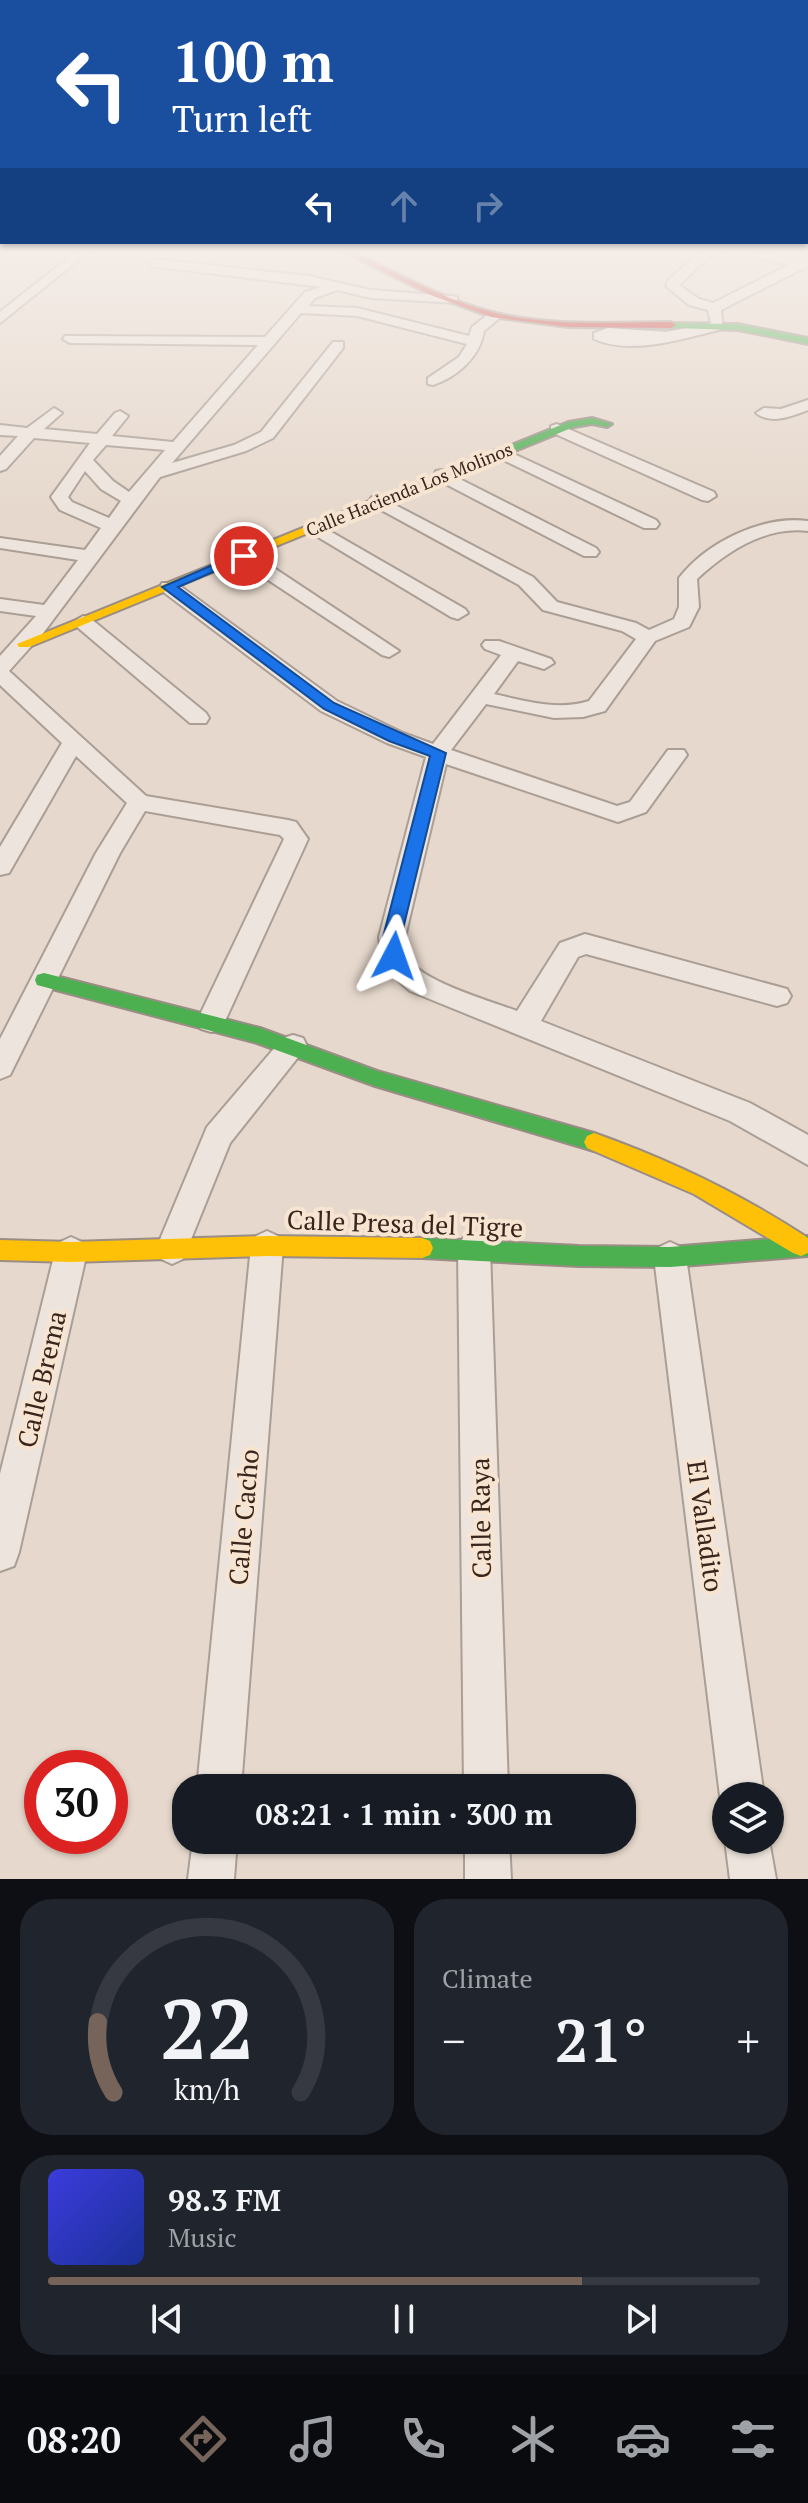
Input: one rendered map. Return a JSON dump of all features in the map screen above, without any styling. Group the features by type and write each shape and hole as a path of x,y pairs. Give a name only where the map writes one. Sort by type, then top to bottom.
{"street":[{"path":"211,1021 296,839 288,828 139,802 0,671 90,556 124,496 156,473 272,338"},
{"path":"456,338 475,342"},
{"path":"433,381 464,360 476,338"},
{"path":"70,339 269,341"},
{"path":"156,473 240,448 267,435 338,345"},
{"path":"764,413 782,414 808,405"},
{"path":"0,466 30,433 54,413"},
{"path":"106,523 66,506 61,502 60,492 120,416"},
{"path":"565,427 592,421 607,424"},
{"path":"565,427 708,496"},
{"name":"Calle Hacienda Los Molinos","path":"24,644 565,427"},
{"path":"0,430 179,447"},
{"path":"501,453 650,524"},
{"path":"86,462 124,496"},
{"path":"442,475 590,552"},
{"path":"378,501 526,581 550,606 629,627 648,637"},
{"path":"481,697 559,711 586,710 597,706 648,637 682,623 689,607 688,578 720,550 781,524 794,522 808,526"},
{"path":"314,527 458,613"},
{"path":"3,547 90,556"},
{"path":"244,556 389,651"},
{"path":"169,587 329,706 438,753 618,814 638,807 676,755"},
{"path":"0,605 49,612"},
{"path":"83,622 198,718"},
{"path":"544,663 502,649 481,697 451,731 438,753 392,937 394,956 403,971 420,984 740,1112 786,1135 808,1152"},
{"path":"0,867 73,743"},
{"path":"0,1067 108,853 139,802"},
{"path":"523,1026 569,950 585,944 777,996"},
{"path":"44,980 211,1021 293,1046 373,1077 490,1109 650,1161 741,1204 804,1246"},
{"path":"172,1249 218,1136 293,1046"},
{"name":"Calle Presa del Tigre","path":"0,1250 71,1252 267,1246 474,1248 579,1256 670,1257 804,1246"},
{"name":"Calle Cacho","path":"220,1774 267,1246"},
{"name":"Calle Raya","path":"474,1248 486,1774"},
{"name":"Calle Brema","path":"0,1552 71,1252"},
{"name":"El Valladito","path":"670,1257 740,1782"},
{"path":"211,1879 214,1854"},
{"path":"487,1854 488,1879"},
{"path":"749,1854 753,1879"}],"traffic: fast":[{"path":"791,338 808,341"},
{"path":"378,502 572,424 592,421 607,424"},
{"path":"44,980 260,1036 375,1078 594,1142"},
{"path":"422,1248 670,1257 808,1246"}],"traffic: slow":[{"path":"24,644 378,502"},
{"path":"594,1142 701,1187 752,1214 801,1246"},
{"path":"0,1250 71,1252 267,1246 422,1248"}],"route":[{"path":"244,556 169,587 329,706 395,738 438,753 392,937 394,956"}]}
